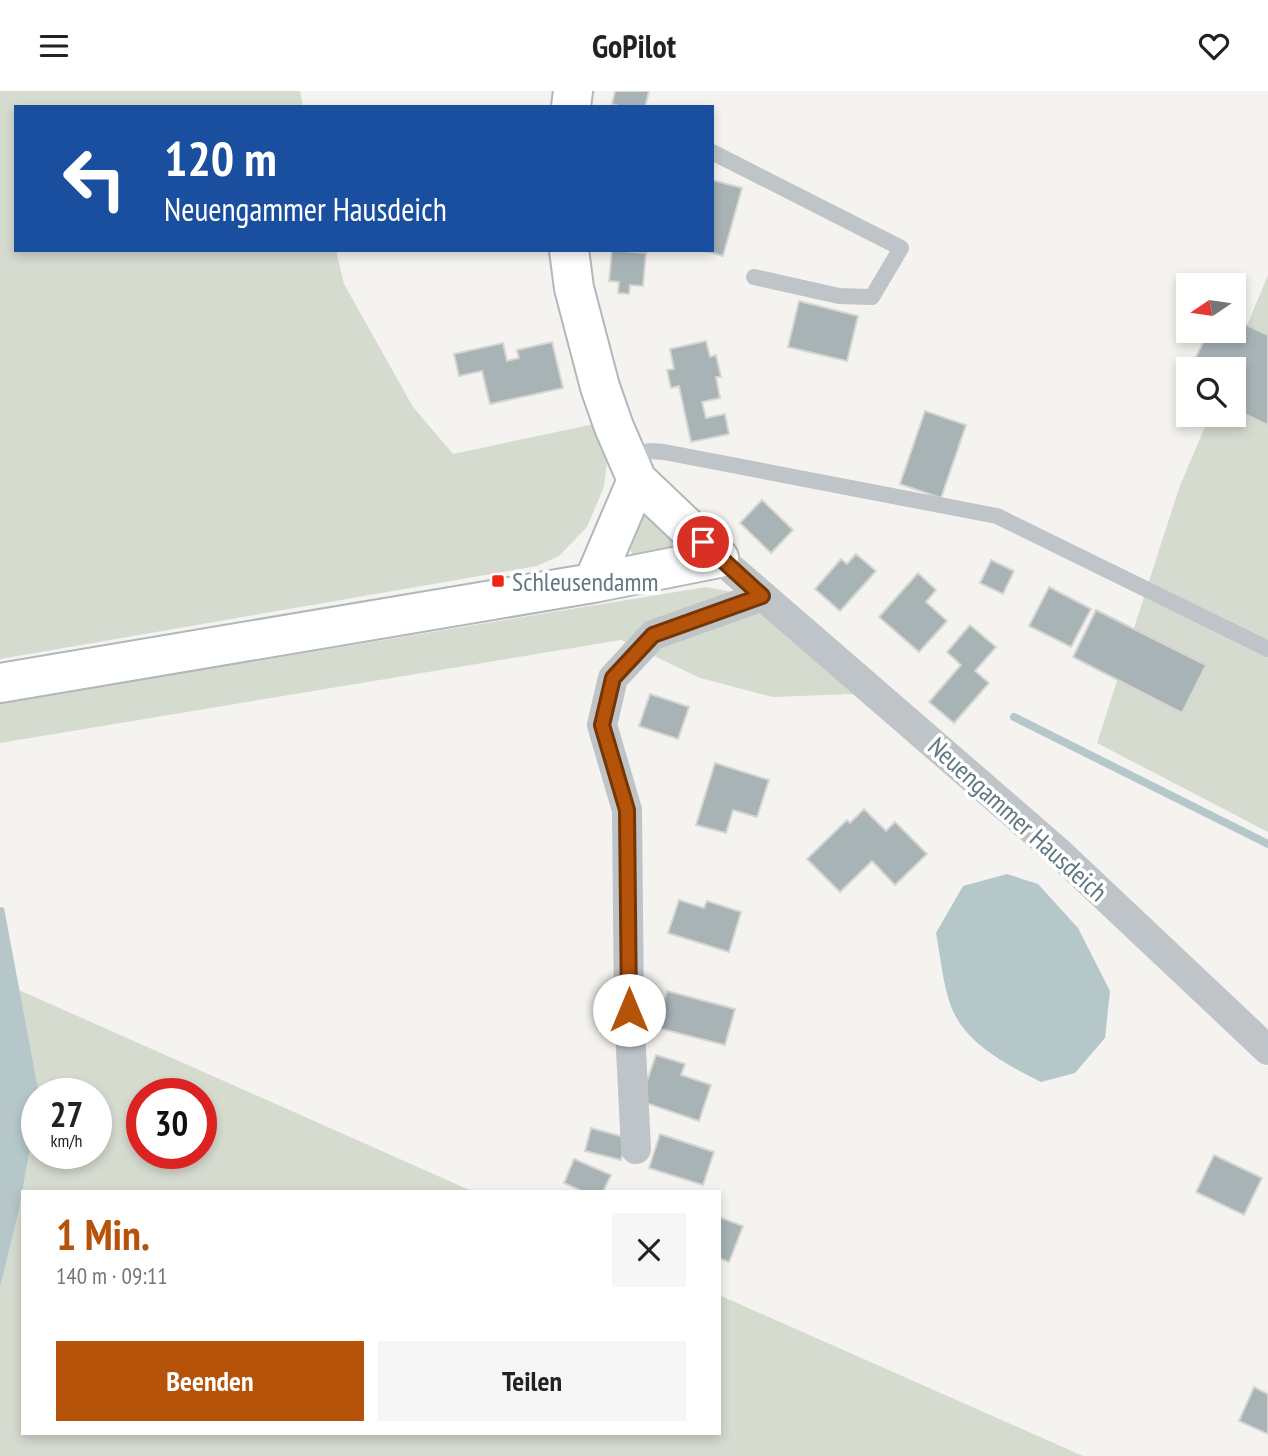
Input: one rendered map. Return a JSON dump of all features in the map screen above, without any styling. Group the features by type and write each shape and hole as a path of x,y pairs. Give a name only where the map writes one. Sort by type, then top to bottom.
{"street":[{"name":"Neuengammer Hausdeich","path":"569,252 574,288 600,387 632,468 719,558 1057,851 1268,1050"},
{"path":"593,583 632,468"},
{"path":"0,683 593,583 719,558"},
{"path":"636,1149 629,1010 627,810 602,725 613,678 653,635 762,596"}],"lane":[{"path":"714,153 901,248 872,297 839,296 754,277"},
{"path":"632,468 650,451 664,452 997,516 1268,649"}],"shaded area":[{"path":"0,91 300,91 303,105 14,105 14,252 336,252 344,284 413,407 453,454 599,423 608,453 604,487 587,527 559,556 537,566 0,659"},
{"path":"1268,275 1268,832 1097,743 1179,488 1205,427 1246,427 1246,357 1234,357 1240,343 1246,343 1246,328"},
{"path":"648,516 675,539 670,554 636,559 627,545 640,518"},
{"path":"706,587 737,593 763,612 853,694 773,697 700,678 621,640 0,743 0,703"},
{"path":"1007,874 1038,884 1078,928 1110,991 1105,1038 1075,1073 1041,1082 985,1049 962,1026 948,997 936,933 963,886"},
{"path":"0,907 4,908 36,1078 21,1078 21,1169 26,1169 0,1288"},
{"path":"19,990 469,1190 23,1190 26,1169 112,1169 112,1078 36,1078"},
{"path":"21,1199 21,1435 721,1435 721,1296 1083,1456 0,1456 0,1288"}],"building":[{"path":"615,91 649,91 646,105 612,104"},
{"path":"714,181 742,188 723,256 709,252 714,252"},
{"path":"612,252 646,253 643,286 630,285 629,294 618,293 619,282 609,281"},
{"path":"799,301 858,316 847,361 788,347"},
{"path":"1246,325 1268,335 1268,425 1246,415 1246,357 1196,357 1203,343 1246,343"},
{"path":"706,341 710,357 716,355 721,377 716,377 720,398 702,402 706,418 725,414 729,434 691,442 679,386 671,388 667,370 674,369 670,349"},
{"path":"552,342 563,388 490,404 482,371 459,376 454,354 503,343 507,361 519,358 517,350"},
{"path":"925,411 966,425 941,498 900,484"},
{"path":"762,500 793,530 771,553 740,523"},
{"path":"856,554 876,571 840,611 815,589 841,559 847,564"},
{"path":"991,560 1014,571 1003,594 980,583"},
{"path":"918,573 936,590 926,602 947,621 919,652 879,617"},
{"path":"1049,587 1091,609 1071,647 1029,626"},
{"path":"1096,610 1206,665 1182,713 1073,657"},
{"path":"970,625 996,647 975,671 989,683 954,723 929,702 961,665 947,652"},
{"path":"650,694 689,707 678,739 639,726"},
{"path":"715,763 769,780 757,817 733,810 726,833 696,825"},
{"path":"864,809 886,831 895,822 927,854 895,885 872,861 840,892 807,859 847,820 850,823"},
{"path":"679,900 704,908 707,901 741,912 729,952 668,933"},
{"path":"667,991 735,1009 725,1045 658,1028"},
{"path":"656,1055 685,1064 681,1075 711,1085 699,1121 640,1101"},
{"path":"591,1128 627,1138 621,1160 585,1151"},
{"path":"660,1134 714,1152 703,1185 649,1168"},
{"path":"1214,1155 1262,1178 1244,1215 1196,1192"},
{"path":"574,1159 611,1175 604,1190 580,1190 564,1183"},
{"path":"721,1218 743,1226 729,1262 721,1259"},
{"path":"1254,1387 1268,1394 1268,1434 1239,1421"}],"waterway":[{"path":"1014,717 1268,844"}],"place":[{"name":"Schleusendamm","path":"498,581"}],"route":[{"path":"629,1010 627,810 602,725 613,678 653,635 762,596 703,542"}]}
